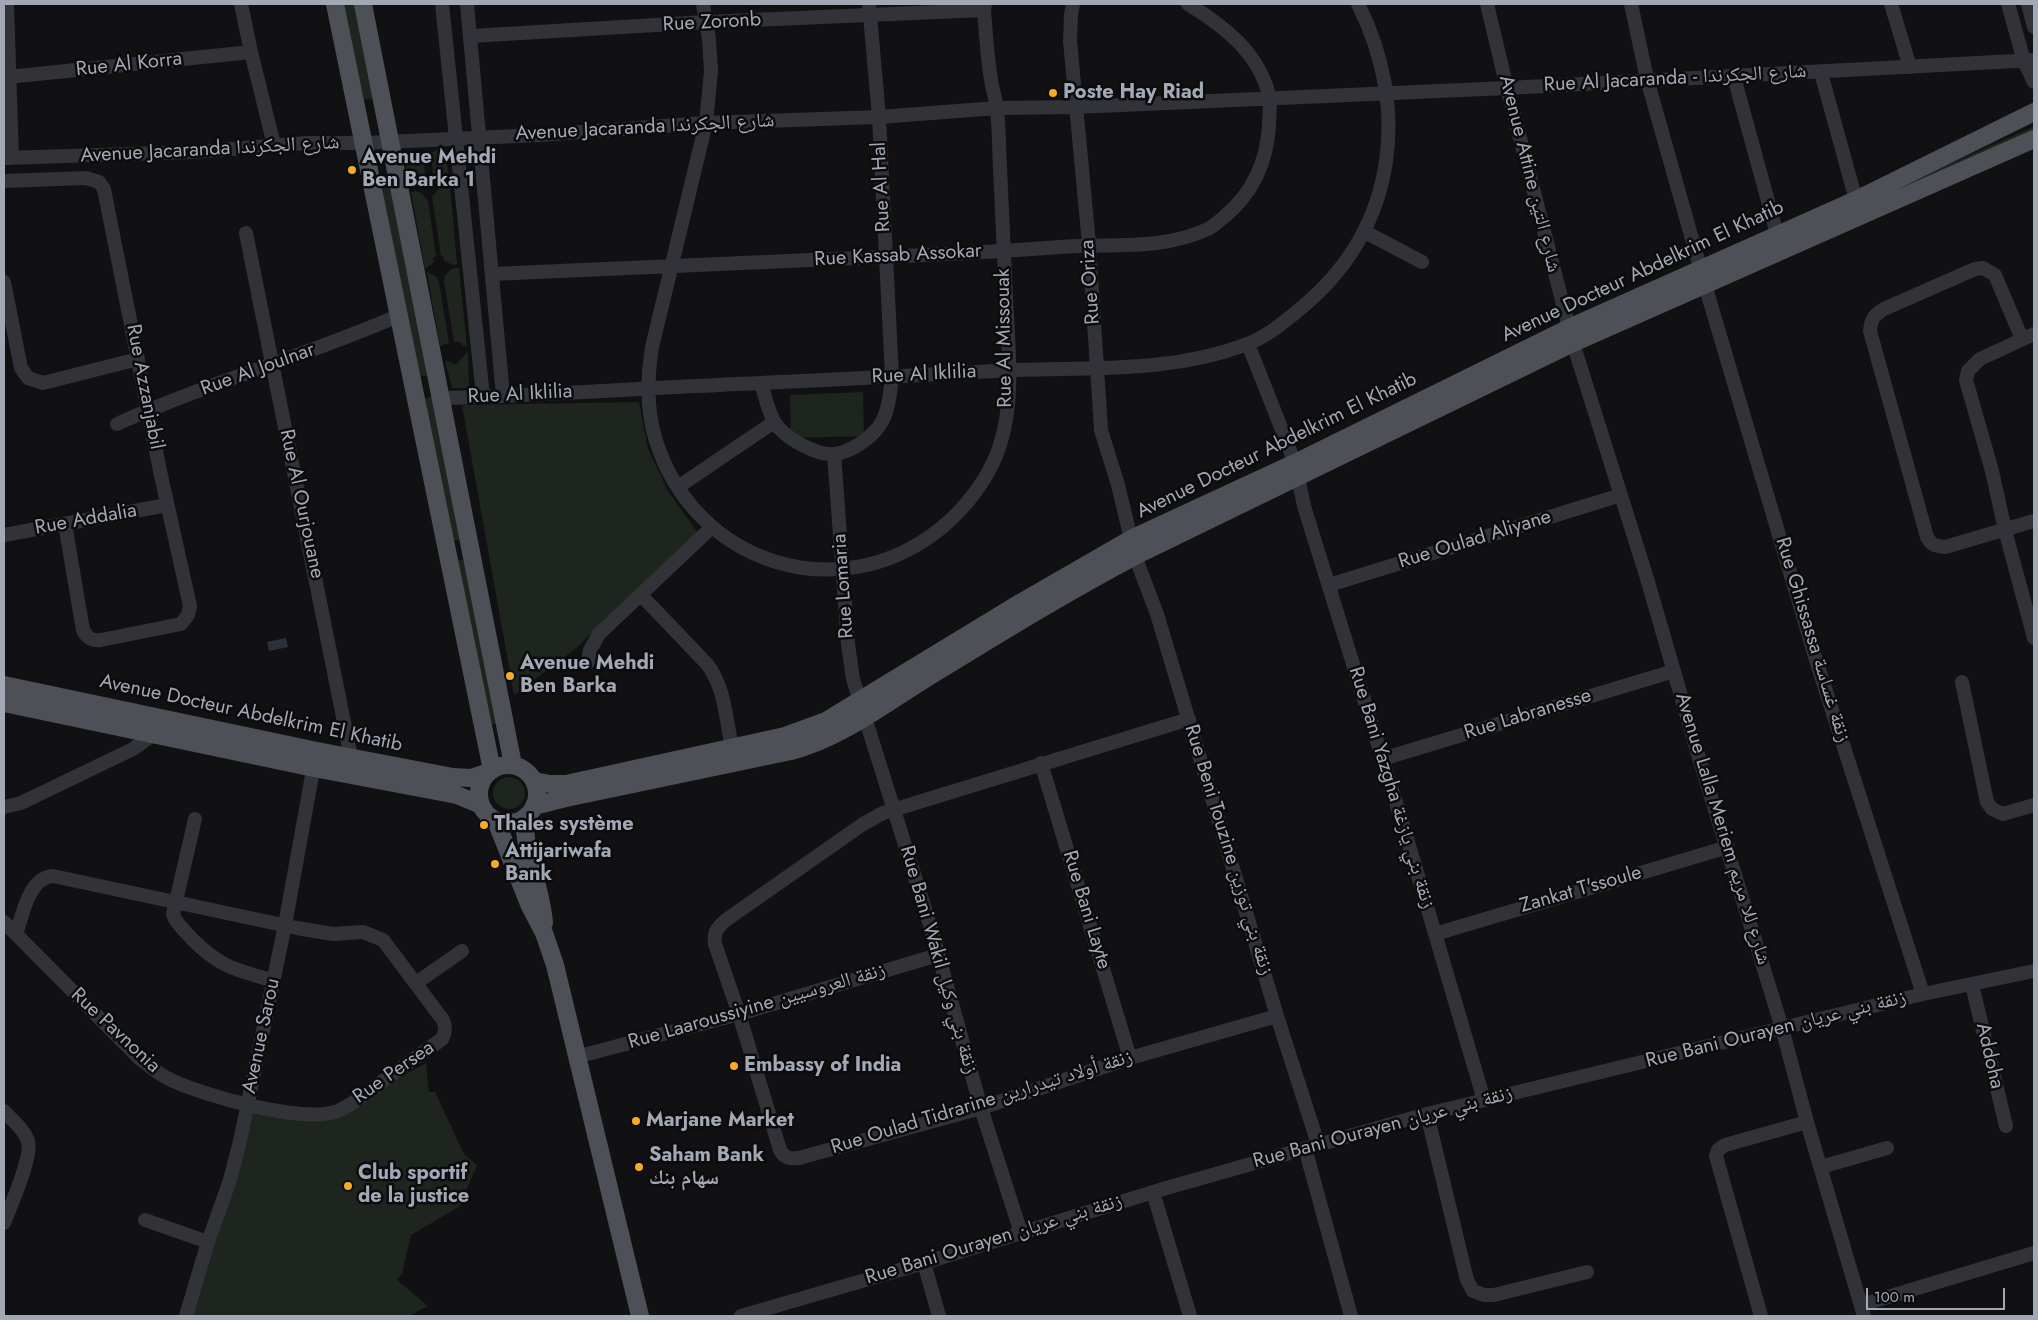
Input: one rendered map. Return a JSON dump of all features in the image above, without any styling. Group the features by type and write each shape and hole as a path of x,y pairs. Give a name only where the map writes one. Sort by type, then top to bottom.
{"main road":[{"path":"335,4 400,315 490,771"},
{"path":"363,4 513,765"},
{"name":"Avenue Docteur Abdelkrim El Khatib","path":"1703,277 1777,234 1856,200 2034,112"},
{"name":"Avenue Docteur Abdelkrim El Khatib","path":"529,812 576,796 734,755 862,708 1043,589 1297,470 1571,336 1703,277 2034,138"},
{"name":"Avenue Docteur Abdelkrim El Khatib","path":"4,685 172,719 315,759 352,758 462,778 480,776 490,771"},
{"path":"4,703 155,734 315,759 354,776 457,794 481,804"},
{"name":"Avenue Docteur Abdelkrim El Khatib","path":"534,781 566,784 734,755"},
{"path":"544,933 543,908 526,839 529,812 537,790 534,781 526,771 513,765 502,766 490,771 480,787 481,804 484,811 496,821 529,904 544,933 560,984 576,1057 640,1316"},
{"path":"496,821 511,823 529,812"}],"street":[{"path":"6,4 8,158"},
{"path":"242,4 251,52 274,146"},
{"path":"442,4 483,396"},
{"path":"467,4 503,396"},
{"name":"Rue Al Missouak","path":"703,4 711,72 706,123 655,331 649,367 648,388 652,426 656,441 678,487 688,503 712,527 735,544 750,552 787,565 808,569 844,570 865,567 903,554 925,541 949,522 963,508 982,482 999,447 1008,411 1009,370 997,108 991,79 985,7"},
{"name":"Rue Oriza","path":"1073,4 1070,41 1089,244 1100,430 1118,485 1133,548"},
{"path":"1188,4 1225,29 1243,45 1258,67 1270,98"},
{"name":"Rue Al Iklilia","path":"440,398 1009,370 1096,368 1170,363 1248,344 1290,318 1316,295 1334,275 1365,232 1383,178 1388,152 1388,92 1375,41 1358,4"},
{"name":"Avenue Attine شارع التين","path":"1488,4 1507,88 1571,336"},
{"name":"Rue Ghissassa زنقة غساسة","path":"1631,4 1647,79 1703,277 1816,660 1923,994"},
{"path":"1891,4 1910,67"},
{"path":"2008,4 2029,61 2034,82"},
{"path":"2028,4 2034,27"},
{"name":"Rue Zoronb","path":"470,36 870,10 985,7"},
{"name":"Rue Al Hal","path":"870,10 879,117 892,377"},
{"name":"Rue Al Korra","path":"8,77 251,52"},
{"name":"Rue Al Jacaranda - شارع الجكرندا","path":"1076,107 1507,88 1647,79 1734,77 2029,61"},
{"path":"1821,72 1856,200"},
{"path":"1734,77 1777,234"},
{"name":"Rue Kassab Assokar","path":"492,274 886,257 1004,251 1089,244 1141,245 1172,242 1212,227 1233,209 1249,191 1258,176 1268,140 1270,98"},
{"name":"Avenue Jacaranda شارع الجكرندا","path":"8,158 184,152 306,143 364,143 547,134 706,123 879,117 997,108 1076,107"},
{"path":"4,181 44,180 42,158"},
{"name":"Rue Azzanjabil","path":"44,180 86,178 99,182 106,193 167,505 190,606 188,615 181,624 101,640 91,639 83,630 65,524"},
{"path":"1365,232 1422,262"},
{"name":"Rue Al Ourjouane","path":"246,233 352,758 354,776"},
{"path":"2034,521 2005,530 1945,547 1935,546 1930,542 1870,331 1874,315 1975,269 1983,268 1995,275 2028,336 1980,359 1968,372 1966,380 1992,471 2005,530 2034,638"},
{"path":"4,282 20,368 28,378 42,383 138,359"},
{"name":"Rue Al Joulnar","path":"117,424 148,410 272,365 400,315"},
{"name":"Avenue Lalla Meriem شارع للا مريم","path":"1571,336 1728,847 1782,1028 1807,1122 1862,1310"},
{"name":"Rue Bani Yazgha زنقة بني يازغة","path":"1248,344 1297,470 1304,506 1484,1100"},
{"path":"761,383 774,422 785,434 797,443 815,450 834,454 859,444 880,425 888,406 892,377"},
{"path":"678,487 774,422"},
{"name":"Rue Lomaria","path":"834,454 850,659 862,708"},
{"name":"Rue Oulad Aliyane","path":"1329,585 1621,495"},
{"name":"Rue Addalia","path":"4,535 167,505"},
{"path":"588,662 590,650 599,634 712,527"},
{"name":"Rue Beni Touzine زنقة بني توزين","path":"1133,548 1157,614 1277,1016 1312,1146 1351,1316"},
{"path":"641,595 707,664 715,676 724,703 734,755"},
{"name":"Rue Labranesse","path":"1382,759 1674,671"},
{"path":"1962,682 1987,802 1992,808 2003,814 2034,805"},
{"name":"Rue Bani Wakil زنقة بني وكيل","path":"862,708 938,956 981,1108 1021,1233"},
{"path":"4,807 21,802 133,750 172,719"},
{"name":"Rue Oulad Tidrarine زنقة أولاد تيدرارين","path":"1188,719 894,809 863,824 726,920 716,929 714,938 780,1150 786,1157 798,1158 981,1108 1130,1058 1277,1016"},
{"name":"Avenue Sarou","path":"186,1316 208,1242 234,1169 286,926 315,759"},
{"name":"Rue Bani Layte","path":"1041,763 1130,1058"},
{"path":"195,819 173,914 178,924 216,961 274,981"},
{"name":"Zankat T'ssoule","path":"1435,934 1728,847"},
{"name":"Rue Persea","path":"16,934 32,889 39,880 46,876 59,877 176,904 286,926 319,932 363,932 383,940 443,1020 445,1026 442,1039 357,1100 337,1111 318,1115 248,1104"},
{"name":"Rue Pavnonia","path":"4,922 127,1046 160,1074 188,1088 248,1104"},
{"path":"416,983 462,951"},
{"name":"Rue Laaroussiyine زنقة العروسيين","path":"576,1057 739,1014 938,956"},
{"name":"Rue Bani Ourayen زنقة بني عريان","path":"741,1316 775,1312 924,1263 1153,1192 1428,1114 1923,994 2034,971"},
{"name":"Addoha","path":"1972,985 2006,1126"},
{"path":"4,1111 24,1132 29,1147 27,1160 4,1223"},
{"path":"1428,1114 1467,1280 1473,1291 1484,1295 1494,1295 1587,1272"},
{"path":"1761,1316 1716,1156 1718,1150 1725,1145 1807,1122"},
{"path":"1820,1167 1887,1148"},
{"path":"1153,1192 1190,1316"},
{"path":"145,1220 208,1242"},
{"path":"1862,1310 2034,1253"},
{"path":"924,1263 939,1316"}],"shaded area":[{"path":"340,4 355,4 374,98 360,100"},
{"path":"2033,127 2034,133 1715,268 1990,146"},
{"path":"439,149 446,151 449,183 434,184 431,153"},
{"path":"413,151 414,158 423,156 426,180 415,182 415,186 410,188 404,156 405,152"},
{"path":"391,185 429,375 418,377 381,187"},
{"path":"450,185 457,264 453,265 444,261 443,256 441,256 432,197 440,187"},
{"path":"411,192 421,193 428,201 436,256 433,258 434,262 425,269"},
{"path":"453,268 459,268 467,347 460,342 454,342 444,281 445,275"},
{"path":"427,272 437,277 439,282 449,343 440,346"},
{"path":"468,351 469,386 467,388 452,388 445,360 456,365"},
{"path":"863,392 864,436 791,438 790,395"},
{"path":"434,396 462,539 451,541 423,399"},
{"path":"639,402 648,449 668,491 698,533 575,649 514,695 462,405"},
{"path":"466,559 499,723 489,725 456,561"},
{"path":"286,638 288,647 269,651 267,642"},
{"path":"509,777 521,781 525,793 521,805 509,809 497,805 493,793 497,781"},
{"name":"Club sportif de la justice","path":"426,1063 429,1092 435,1092 464,1154 477,1165 459,1207 411,1235 402,1274 397,1280 428,1306 409,1316 188,1316 251,1111 326,1119"}],"place":[{"name":"Poste Hay Riad","path":"1053,93"},
{"name":"Avenue Mehdi Ben Barka 1","path":"352,170"},
{"name":"Avenue Mehdi Ben Barka","path":"510,676"},
{"name":"Thales système","path":"484,825"},
{"name":"Attijariwafa Bank","path":"495,864"},
{"name":"Embassy of India","path":"734,1066"},
{"name":"Marjane Market","path":"636,1121"},
{"name":"Saham Bank سهام بنك","path":"639,1167"},
{"name":"Club sportif de la justice","path":"348,1186"}]}
